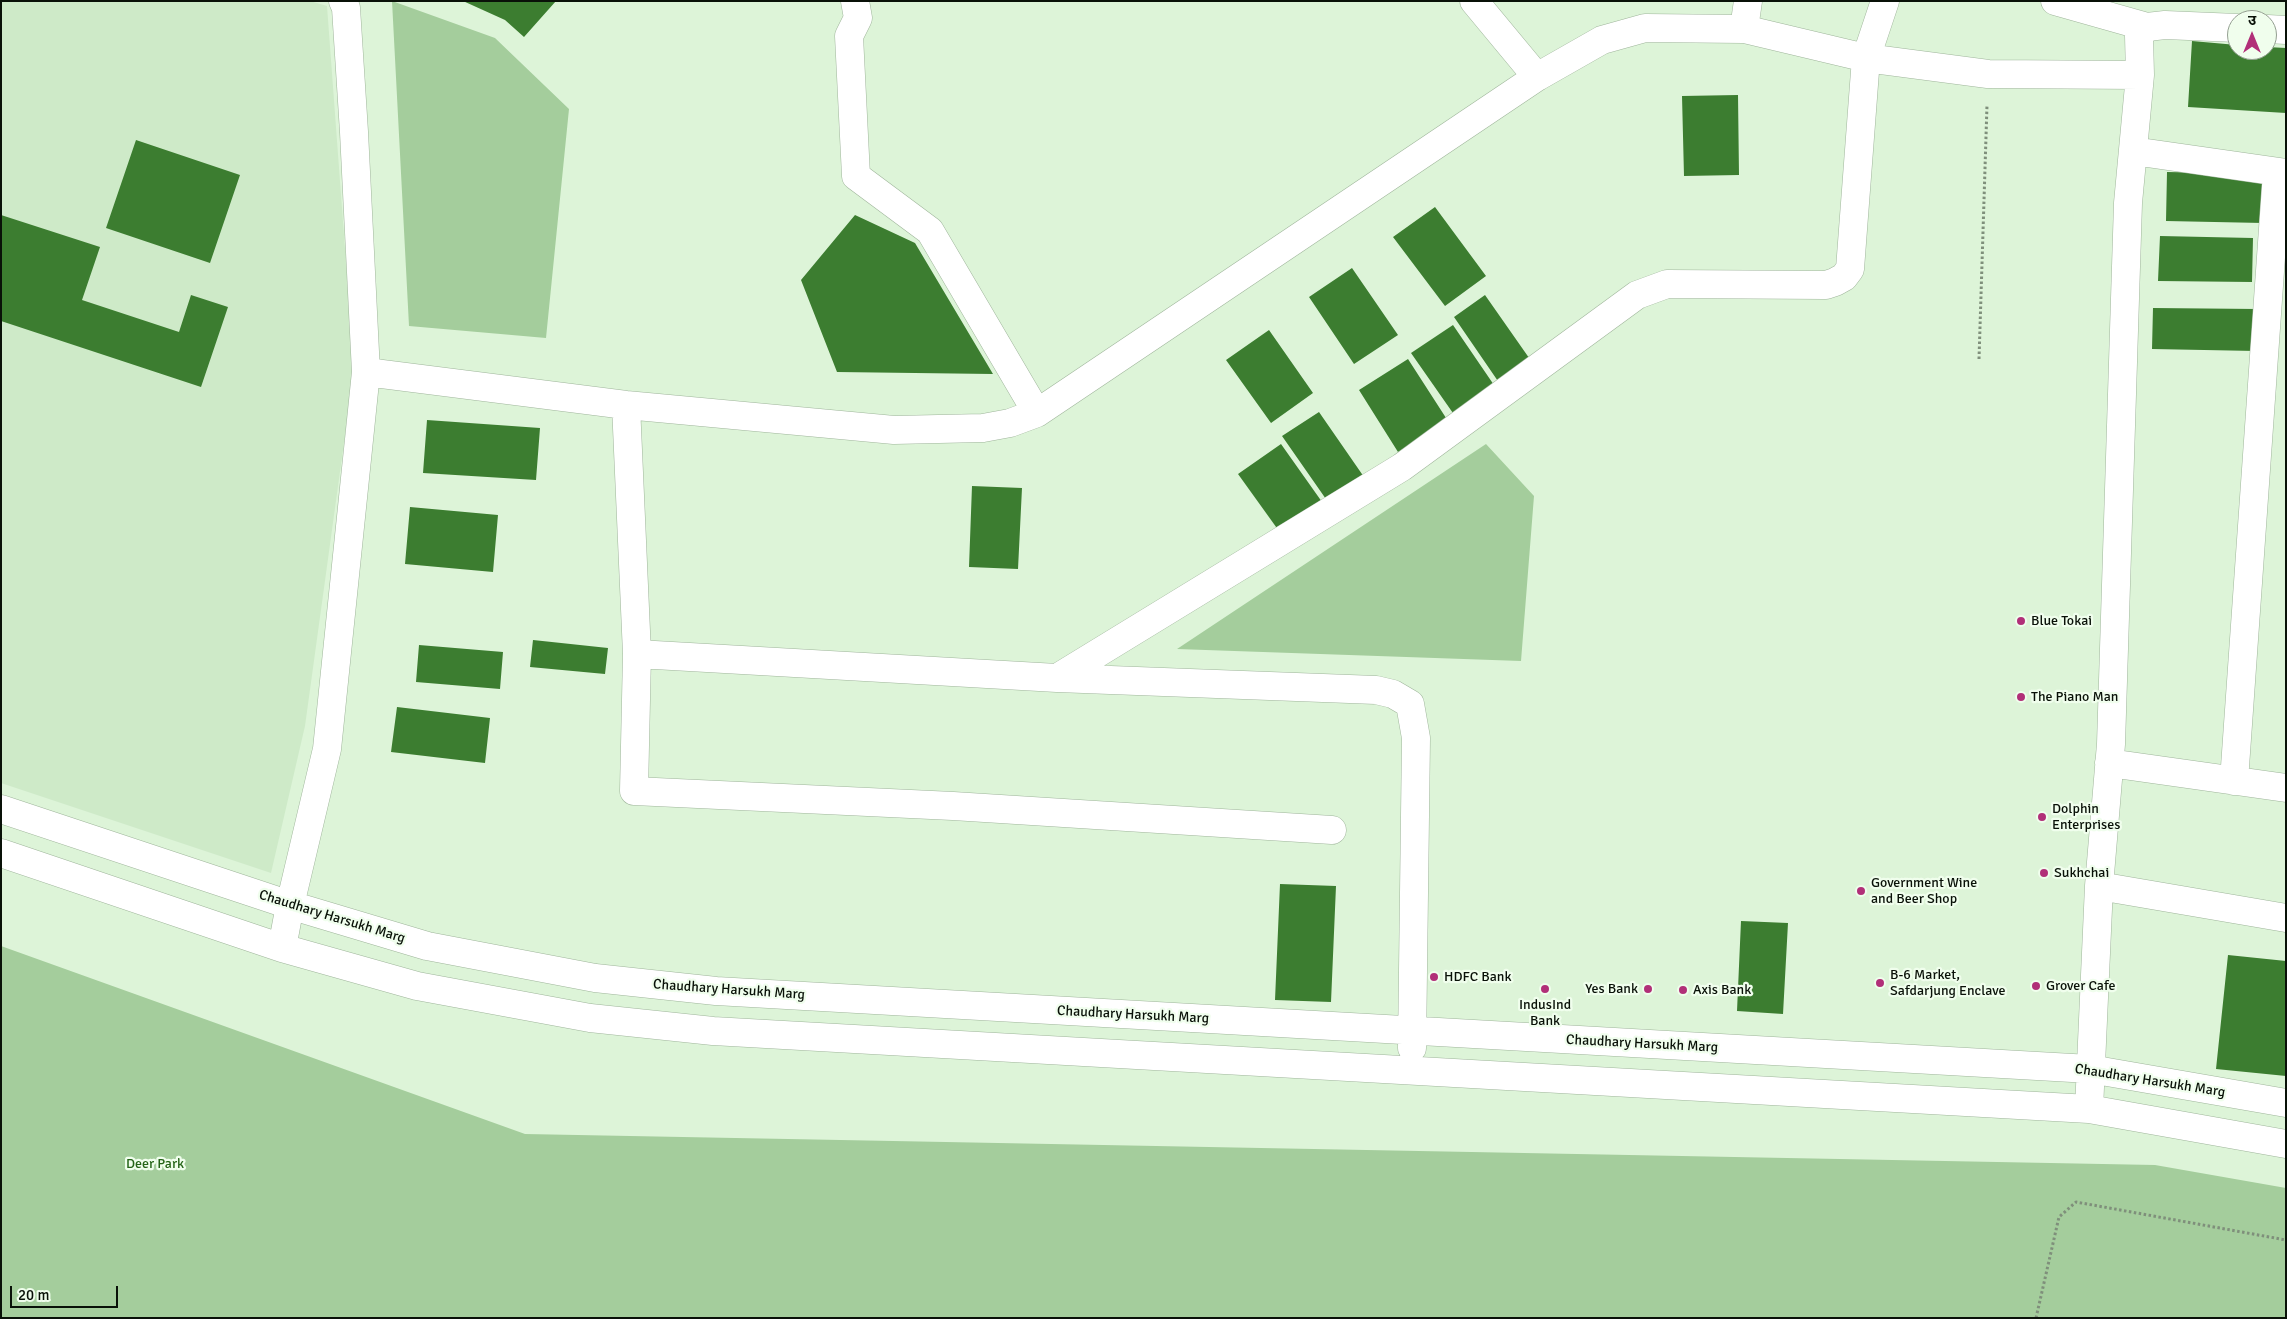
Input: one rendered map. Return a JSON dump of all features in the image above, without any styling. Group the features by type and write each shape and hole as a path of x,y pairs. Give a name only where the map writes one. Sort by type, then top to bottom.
{"street":[{"path":"282,948 290,905 327,749 366,372 354,132 346,8 343,1"},
{"path":"856,1 858,18 849,36 856,176 930,231 1037,414"},
{"path":"1474,1 1537,77"},
{"path":"1744,29 1748,1"},
{"path":"1057,678 1402,467 1636,295 1667,284 1826,284 1844,277 1850,269 1866,58 1885,1"},
{"path":"2055,1 2227,27"},
{"path":"2089,1109 2099,886 2110,763 2128,203 2140,75 2140,36 2161,18"},
{"path":"366,372 626,405 894,430 983,428 1010,423 1037,414 1537,77 1602,40 1646,28 1744,29 1866,58 1988,74 2140,75"},
{"path":"2133,151 2281,172 2234,781"},
{"path":"626,405 638,654 634,791 963,806 1332,830"},
{"path":"638,654 1057,678 1376,690 1394,694 1410,704 1416,738 1411,1071"},
{"path":"2110,763 2286,788"},
{"name":"Chaudhary Harsukh Marg","path":"1,809 290,905 427,946 595,978 716,991 2090,1069 2286,1103"},
{"path":"1,853 282,948 417,986 590,1018 713,1031 2089,1109 2286,1144"},
{"path":"2099,886 2286,918"}],"path":[{"path":"1979,359 1988,74"},
{"path":"2036,1318 2059,1217 2076,1202 2286,1240"}],"shaded area":[{"path":"1,1 310,1 327,6 354,370 305,726 271,873 1,783"}],"green space":[{"path":"392,1 495,38 569,109 546,338 409,326"},
{"path":"1486,444 1534,496 1521,661 1177,649"},
{"name":"Deer Park","path":"1,946 525,1134 2155,1165 2286,1188 2286,1318 1,1318"}],"building":[{"path":"463,1 556,1 524,37 505,20"},
{"path":"2192,41 2227,44 2227,60 2277,60 2277,48 2286,48 2286,113 2188,107"},
{"path":"1738,95 1739,175 1684,176 1682,96"},
{"path":"136,140 240,175 210,263 106,228"},
{"path":"2167,172 2263,174 2263,223 2166,221"},
{"path":"1435,207 1486,276 1445,306 1393,237"},
{"path":"1,215 100,247 82,300 179,332 191,295 228,307 201,387 1,321"},
{"path":"855,215 915,243 993,374 837,372 801,280"},
{"path":"2160,236 2253,238 2252,282 2158,281"},
{"path":"1352,268 1398,335 1354,364 1309,297"},
{"path":"1485,295 1534,365 1502,387 1454,317"},
{"path":"2153,308 2257,309 2256,351 2152,349"},
{"path":"1453,325 1496,388 1455,416 1411,353"},
{"path":"1269,330 1313,393 1271,423 1226,360"},
{"path":"1408,359 1448,421 1398,452 1359,390"},
{"path":"1319,412 1364,477 1328,502 1282,436"},
{"path":"427,420 540,428 536,480 423,473"},
{"path":"1281,444 1327,509 1284,538 1238,474"},
{"path":"972,486 1022,488 1018,569 969,567"},
{"path":"410,507 498,515 493,572 405,564"},
{"path":"533,640 608,648 605,674 530,667"},
{"path":"419,645 503,652 500,689 416,682"},
{"path":"397,707 490,718 485,763 391,752"},
{"path":"1280,884 1336,886 1331,1002 1275,1000"},
{"path":"1741,921 1788,923 1783,1014 1737,1011"},
{"path":"2228,955 2286,961 2286,1076 2216,1069"}],"place":[{"name":"Blue Tokai","path":"2021,621"},
{"name":"The Piano Man","path":"2021,697"},
{"name":"Dolphin Enterprises","path":"2042,817"},
{"name":"Sukhchai","path":"2044,873"},
{"name":"Government Wine and Beer Shop","path":"1861,891"},
{"name":"HDFC Bank","path":"1434,977"},
{"name":"B-6 Market, Safdarjung Enclave","path":"1880,983"},
{"name":"Grover Cafe","path":"2036,986"},
{"name":"IndusInd Bank","path":"1545,989"},
{"name":"Yes Bank","path":"1648,989"},
{"name":"Axis Bank","path":"1683,990"}]}
